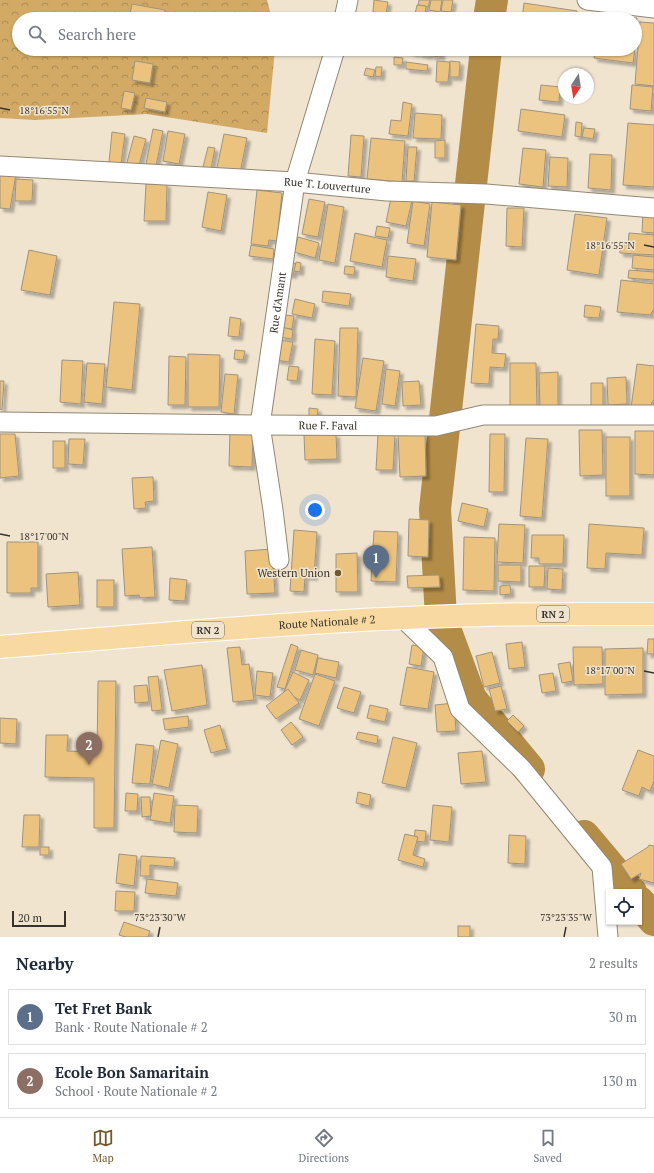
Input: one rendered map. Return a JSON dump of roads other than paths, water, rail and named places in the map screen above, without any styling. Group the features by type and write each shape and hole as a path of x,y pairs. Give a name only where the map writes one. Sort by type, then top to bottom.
{"main road":[{"name":"Route Nationale # 2","path":"0,647 264,625 452,616 654,614"}],"street":[{"path":"347,12 348,0"},
{"path":"587,0 654,8"},
{"name":"Rue d'Amant","path":"279,560 274,510 260,425 296,182 333,56"},
{"name":"Rue T. Louverture","path":"0,166 296,182 387,191 486,194 654,208"},
{"name":"Rue F. Faval","path":"0,422 436,426 483,415 654,415"},
{"path":"409,618 443,658 460,709 522,769 602,867 608,937"}],"waterway":[{"path":"490,12 492,0"},
{"path":"485,56 435,509 441,618 471,699 529,769"},
{"path":"584,836 628,889"},
{"path":"642,906 654,920"}],"place":[{"name":"Western Union","path":"338,573"},
{"name":"Tet Fret Bank","path":"376,578"},
{"name":"Ecole Bon Samaritain","path":"89,765"}]}
